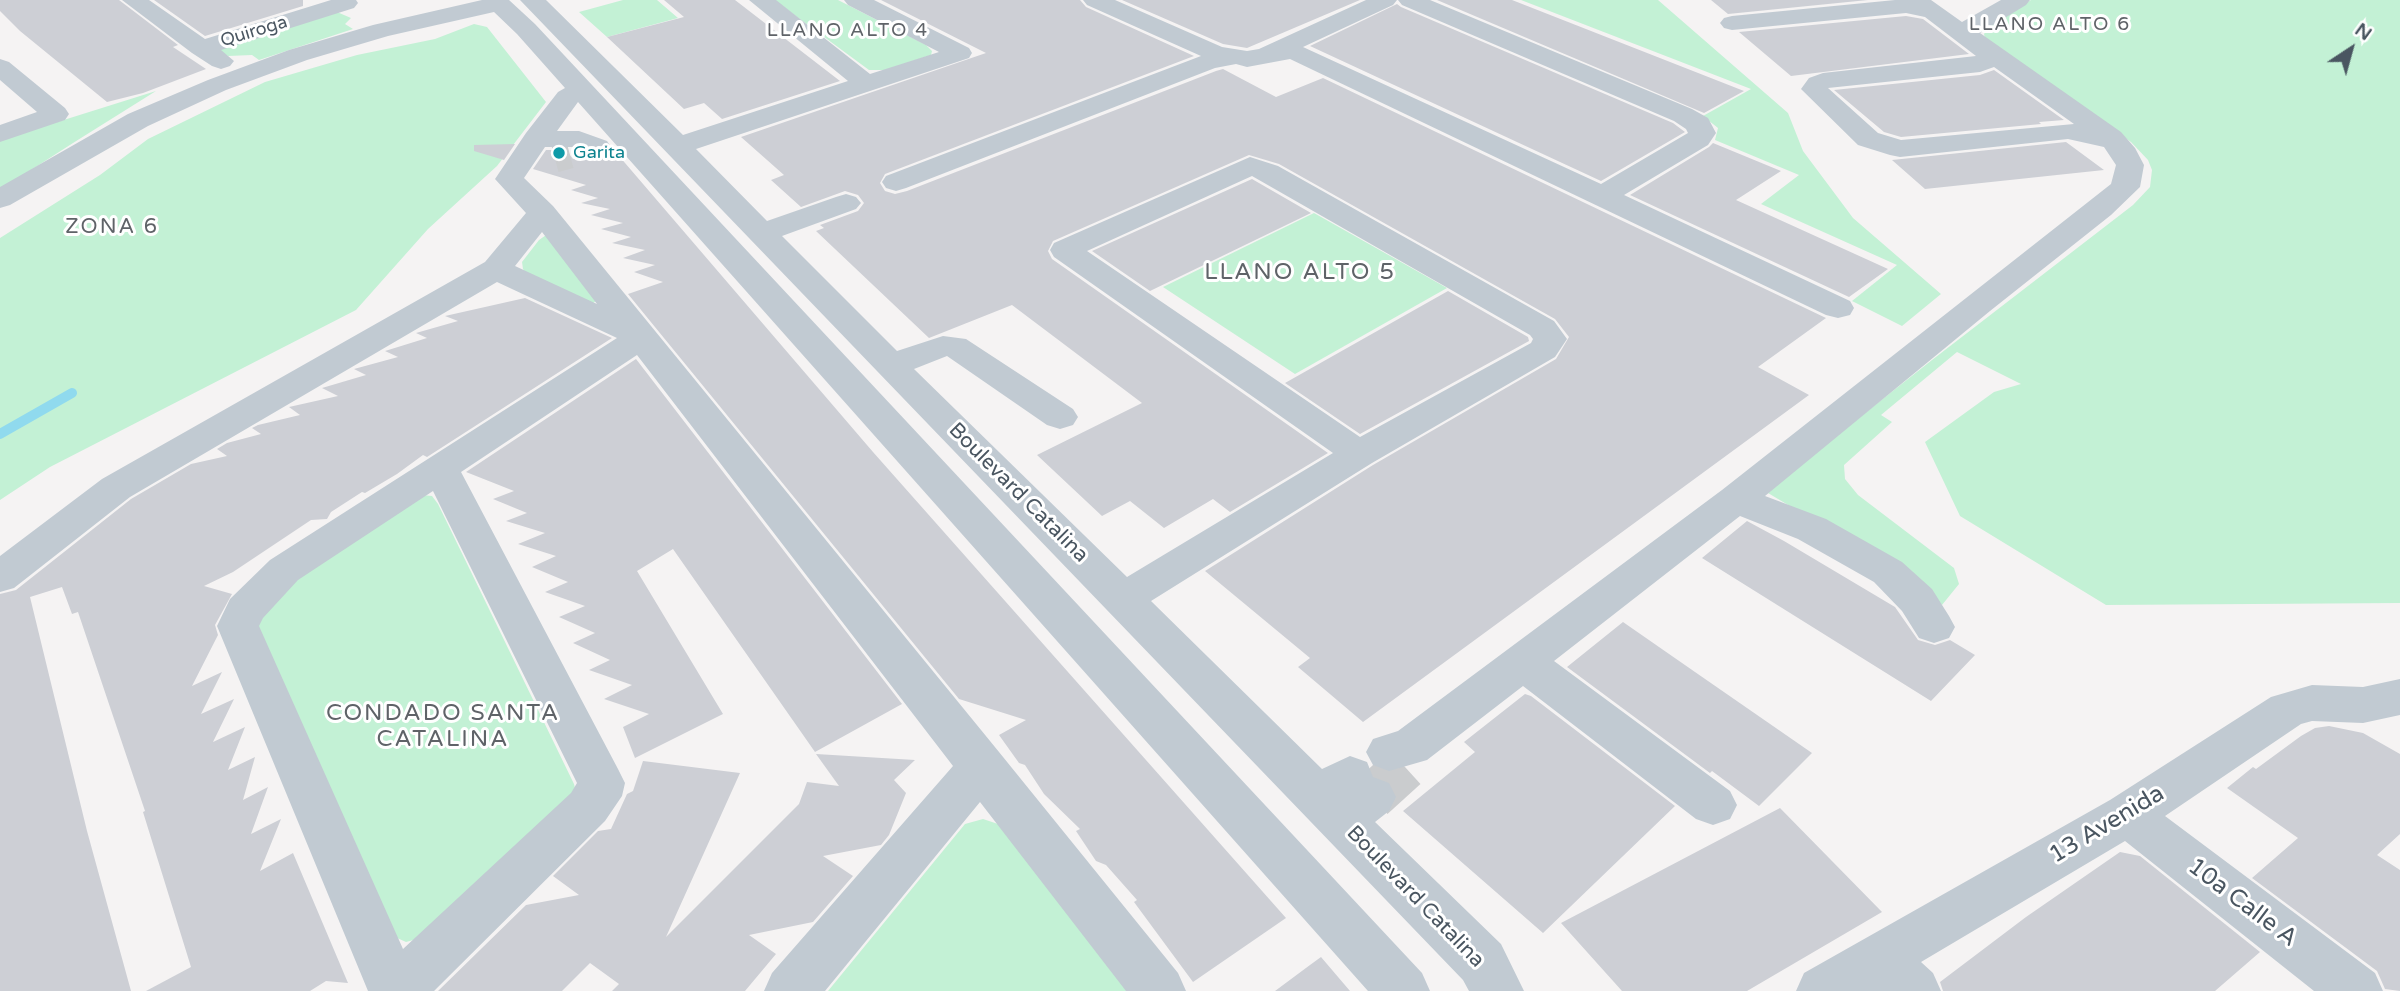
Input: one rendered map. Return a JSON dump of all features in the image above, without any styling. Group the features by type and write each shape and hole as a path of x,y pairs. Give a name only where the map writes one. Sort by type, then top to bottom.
{"street":[{"name":"Quiroga","path":"134,0 225,64"},
{"path":"761,0 867,84"},
{"path":"678,146 960,53 856,0"},
{"path":"1095,0 1215,53 1233,58"},
{"path":"896,182 1210,61 1254,59 1266,55 1385,0"},
{"path":"1410,0 1683,116 1702,129 1698,139 1602,196"},
{"path":"1778,0 1798,16"},
{"path":"2018,0 1970,27 1968,33 1990,59 1980,64 1823,81 1814,89 1868,139 1892,148 1907,150 2068,131 2098,136 2119,146"},
{"name":"Quiroga","path":"201,48 344,1 369,16"},
{"path":"0,199 138,120 216,85 298,55 382,30 509,1 580,89 612,143 1403,991"},
{"name":"Boulevard Catalina","path":"509,1 556,21 1123,599 1369,779 1482,962 1497,991"},
{"path":"1369,779 1736,499 2116,197 2129,177 2130,165 2119,146 1925,6 1732,23"},
{"path":"1266,55 1290,52 1304,55 1838,308"},
{"path":"0,67 56,114 0,134"},
{"path":"540,153 567,98 580,89"},
{"path":"612,143 579,139 540,153 509,179 542,212 1159,991"},
{"path":"540,153 612,143"},
{"path":"1123,599 1359,454 1543,350 1549,345 1550,339 1548,334 1268,172 1250,166 1065,250 1359,454"},
{"path":"762,233 846,203"},
{"path":"0,576 116,488 496,269 542,212"},
{"path":"496,269 642,337"},
{"path":"440,468 601,783 598,796 588,807 396,991 238,626 245,610 284,570 440,468 642,337"},
{"path":"892,365 943,346 954,346 1060,417"},
{"path":"1736,499 1812,529 1877,565 1917,600 1934,627"},
{"path":"1523,662 1713,805"},
{"name":"13 Avenida","path":"1823,991 1897,974 2127,815 2287,710 2312,703 2388,710"},
{"path":"791,991 982,766"},
{"name":"10a Calle A","path":"2127,815 2356,991"}],"green space":[{"path":"623,0 657,0 678,18 607,37 579,12"},
{"path":"774,0 838,0 926,45 932,51 931,55 885,70 869,70"},
{"path":"1521,0 1658,0 1788,113 1803,151 1853,218 1941,294 1902,326 1852,301 1897,265 1761,204 1799,175 1715,140 1718,128 1703,116 1751,89"},
{"path":"2031,0 2400,0 2400,603 2106,605 1960,516 1925,442 1994,392 2021,384 1957,352 1881,415 1892,422 1844,465 1845,479 1858,495 1954,568 1959,584 1942,605 1907,576 1768,493 1770,488 1932,360 2133,205 2150,187 2152,170 2148,160 2131,142 1987,40 1984,35 1986,27"},
{"path":"337,12 351,18 345,24 353,29 259,60 252,55 228,56 219,51 221,47"},
{"path":"474,24 487,27 546,102 497,166 428,229 356,310 50,467 0,500 0,238 100,175 148,139 265,82 357,55 435,39"},
{"path":"156,91 73,143 0,190 0,140"},
{"path":"1314,213 1447,288 1295,374 1163,287"},
{"path":"549,233 598,300 593,303 526,274 522,262 539,240"},
{"name":"CONDADO SANTA CATALINA","path":"422,495 432,496 438,504 574,784 577,796 417,939 406,942 395,937 255,623 299,575"},
{"path":"983,819 998,824 1133,991 828,991 965,824"}],"building":[{"path":"0,0 119,0 178,45 173,47 206,69 143,93 107,102 20,31 0,11"},
{"path":"154,0 303,0 303,6 205,36"},
{"path":"664,0 735,0 840,81 722,119 704,103 684,109 607,37 684,17"},
{"path":"881,0 1080,0 1086,7 1194,56 885,174 880,183 885,191 895,194 907,191 1223,69 1276,97 1323,78 1826,318 1758,367 1809,395 1363,722 1298,667 1310,658 1205,571 1373,465 1556,359 1569,337 1555,319 1279,164 1249,155 1053,241 1048,251 1052,259 1328,453 1230,512 1213,499 1164,528 1130,501 1102,516 1037,455 1142,403 1012,305 929,338 816,231 824,228 820,225 858,211 864,203 858,195 845,191 801,207 771,180 784,175 741,137 986,53"},
{"path":"1122,0 1360,0 1247,48 1223,44"},
{"path":"1437,0 1512,0 1744,91 1704,113"},
{"path":"1711,0 1868,0 1728,14"},
{"path":"1397,4 1673,123 1685,132 1601,181 1310,46"},
{"path":"1906,16 1923,19 1969,54 1791,76 1739,32"},
{"path":"1994,70 2064,120 1901,137 1884,132 1834,90 1980,75"},
{"path":"2066,142 2104,170 1925,189 1892,160"},
{"path":"1713,143 1781,171 1736,200 1888,269 1849,297 1630,195"},
{"path":"515,144 504,160 474,151 474,145"},
{"path":"613,149 873,452 1286,918 1193,982 1134,902 1137,900 1106,865 1096,861 1076,831 1080,829 1044,794 1025,765 1019,763 999,735 1026,720 959,699 628,294 663,282 634,272 655,265 623,258 645,250 612,243 631,237 601,229 623,223 591,215 610,209 581,203 598,198 571,190 586,185 533,169 546,150 566,150 573,159 588,155 598,158 608,156"},
{"path":"1252,179 1311,213 1150,291 1092,251"},
{"path":"1448,291 1528,337 1529,341 1360,434 1285,383"},
{"path":"525,298 612,338 427,457 423,455 397,474 365,493 362,492 331,512 327,519 311,520 233,572 204,586 232,594 215,625 218,635 192,686 222,672 201,714 234,699 213,742 245,727 228,770 255,757 243,800 268,787 251,834 281,819 260,871 293,853 348,983 326,981 310,991 146,991 191,967 143,812 145,811 78,612 72,614 62,587 30,597 87,831 131,991 0,991 0,594 16,590 131,499 191,464 227,456 217,449 227,443 261,434 252,428 258,425 300,415 289,407 338,396 322,388 366,375 354,369 398,357 385,351 427,338 416,333 458,321 445,316"},
{"path":"636,359 902,704 815,752 673,549 637,571 723,714 635,758 623,727 649,714 604,699 632,685 589,670 610,660 573,643 595,633 559,617 585,606 545,592 568,582 532,567 556,556 518,544 545,533 506,521 527,513 493,499 514,491 466,472"},
{"path":"1747,521 1895,607 1918,640 1935,645 1950,640 1975,655 1931,701 1702,558"},
{"path":"1623,622 1812,753 1759,806 1712,771 1710,773 1567,667"},
{"path":"1525,694 1675,806 1543,933 1403,811 1475,752 1464,742"},
{"path":"2329,726 2363,733 2400,754 2400,834 2377,855 2400,870 2400,991 2385,989 2377,971 2252,878 2298,838 2227,788 2253,767 2256,769 2301,736 2315,728"},
{"path":"816,754 915,760 894,780 906,793 889,835 881,845 823,856 853,876 813,922 749,935 776,954 745,991 612,991 619,984 590,963 562,991 438,991 526,905 579,895 553,876 598,831 611,829 627,794 633,791 643,761 740,773 666,937 799,804 807,782 839,786"},
{"path":"1780,808 1882,912 1747,991 1622,991 1561,923"},
{"path":"2120,852 2140,856 2260,952 2215,991 1943,991 1940,982 2026,917"},
{"path":"1321,957 1350,991 1275,991 1310,965"}],"waterway":[{"path":"0,434 72,393"}],"tunnel":[{"path":"555,159 570,155"},
{"path":"1372,797 1405,767"}],"place":[{"name":"Garita","path":"559,153"}],"district":[{"name":"LLANO ALTO 6","path":"2050,25"},
{"name":"LLANO ALTO 4","path":"848,31"},
{"name":"ZONA 6","path":"112,227"},
{"name":"LLANO ALTO 5","path":"1300,273"},
{"name":"CONDADO SANTA CATALINA","path":"443,727"}]}
